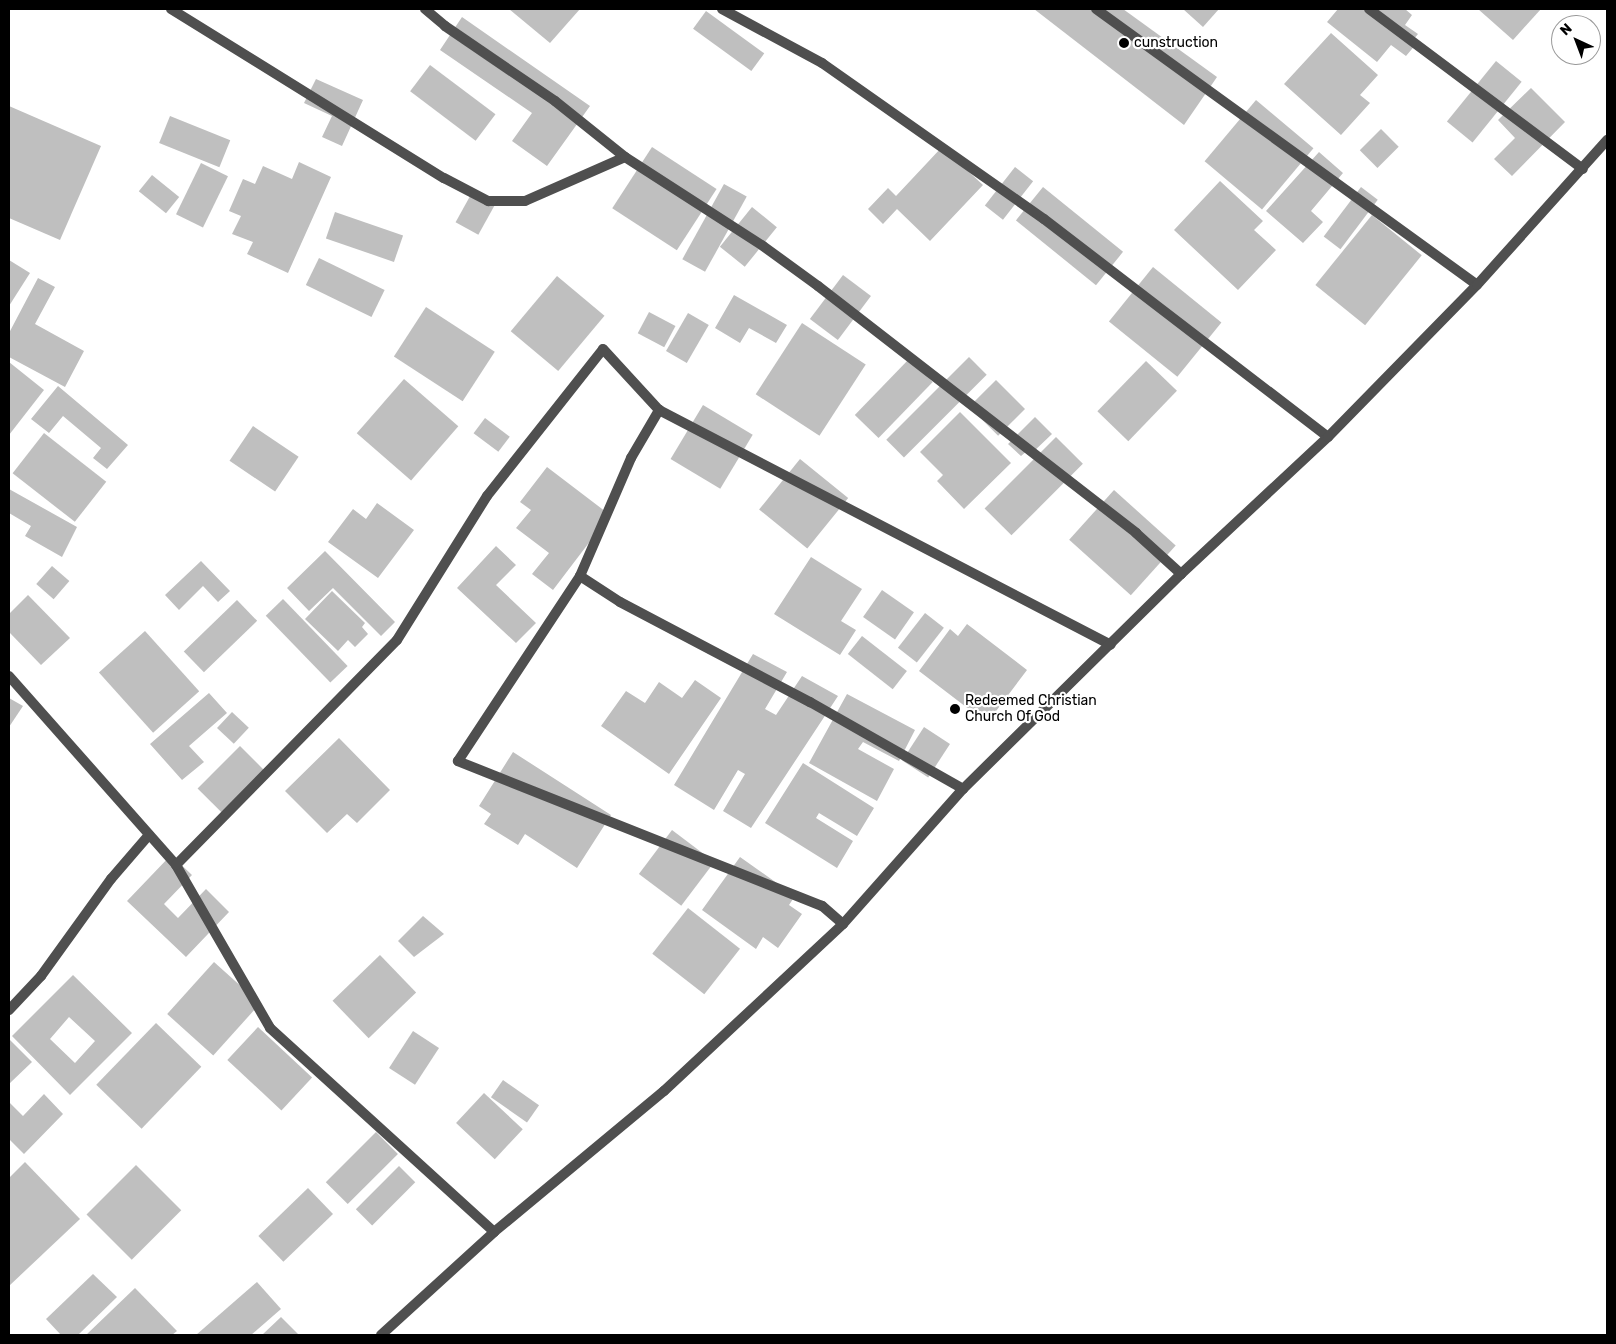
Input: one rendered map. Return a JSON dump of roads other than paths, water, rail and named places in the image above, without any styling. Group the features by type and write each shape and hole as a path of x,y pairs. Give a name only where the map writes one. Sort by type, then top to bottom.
{"street":[{"path":"170,9 444,178 488,201 524,201 625,157"},
{"path":"426,9 445,26 555,101 625,157 763,246 818,286 1136,533 1181,574"},
{"path":"722,9 822,64 1044,219 1328,437"},
{"path":"1096,9 1477,285"},
{"path":"1369,9 1583,169"},
{"path":"381,1335 494,1232 664,1091 843,924 963,788 1111,645 1181,574 1328,437 1477,285 1607,140"},
{"path":"176,865 397,640 487,496 603,349 659,410 1111,645"},
{"path":"659,410 631,458 580,576 458,761 822,906 843,924"},
{"path":"580,576 620,602 810,702 963,788"},
{"path":"9,676 176,865 270,1028 494,1232"},
{"path":"9,1010 41,976 111,879 149,835"}],"place":[{"name":"cunstruction","path":"1124,43"},
{"name":"Redeemed Christian Church Of God","path":"955,709"}]}
